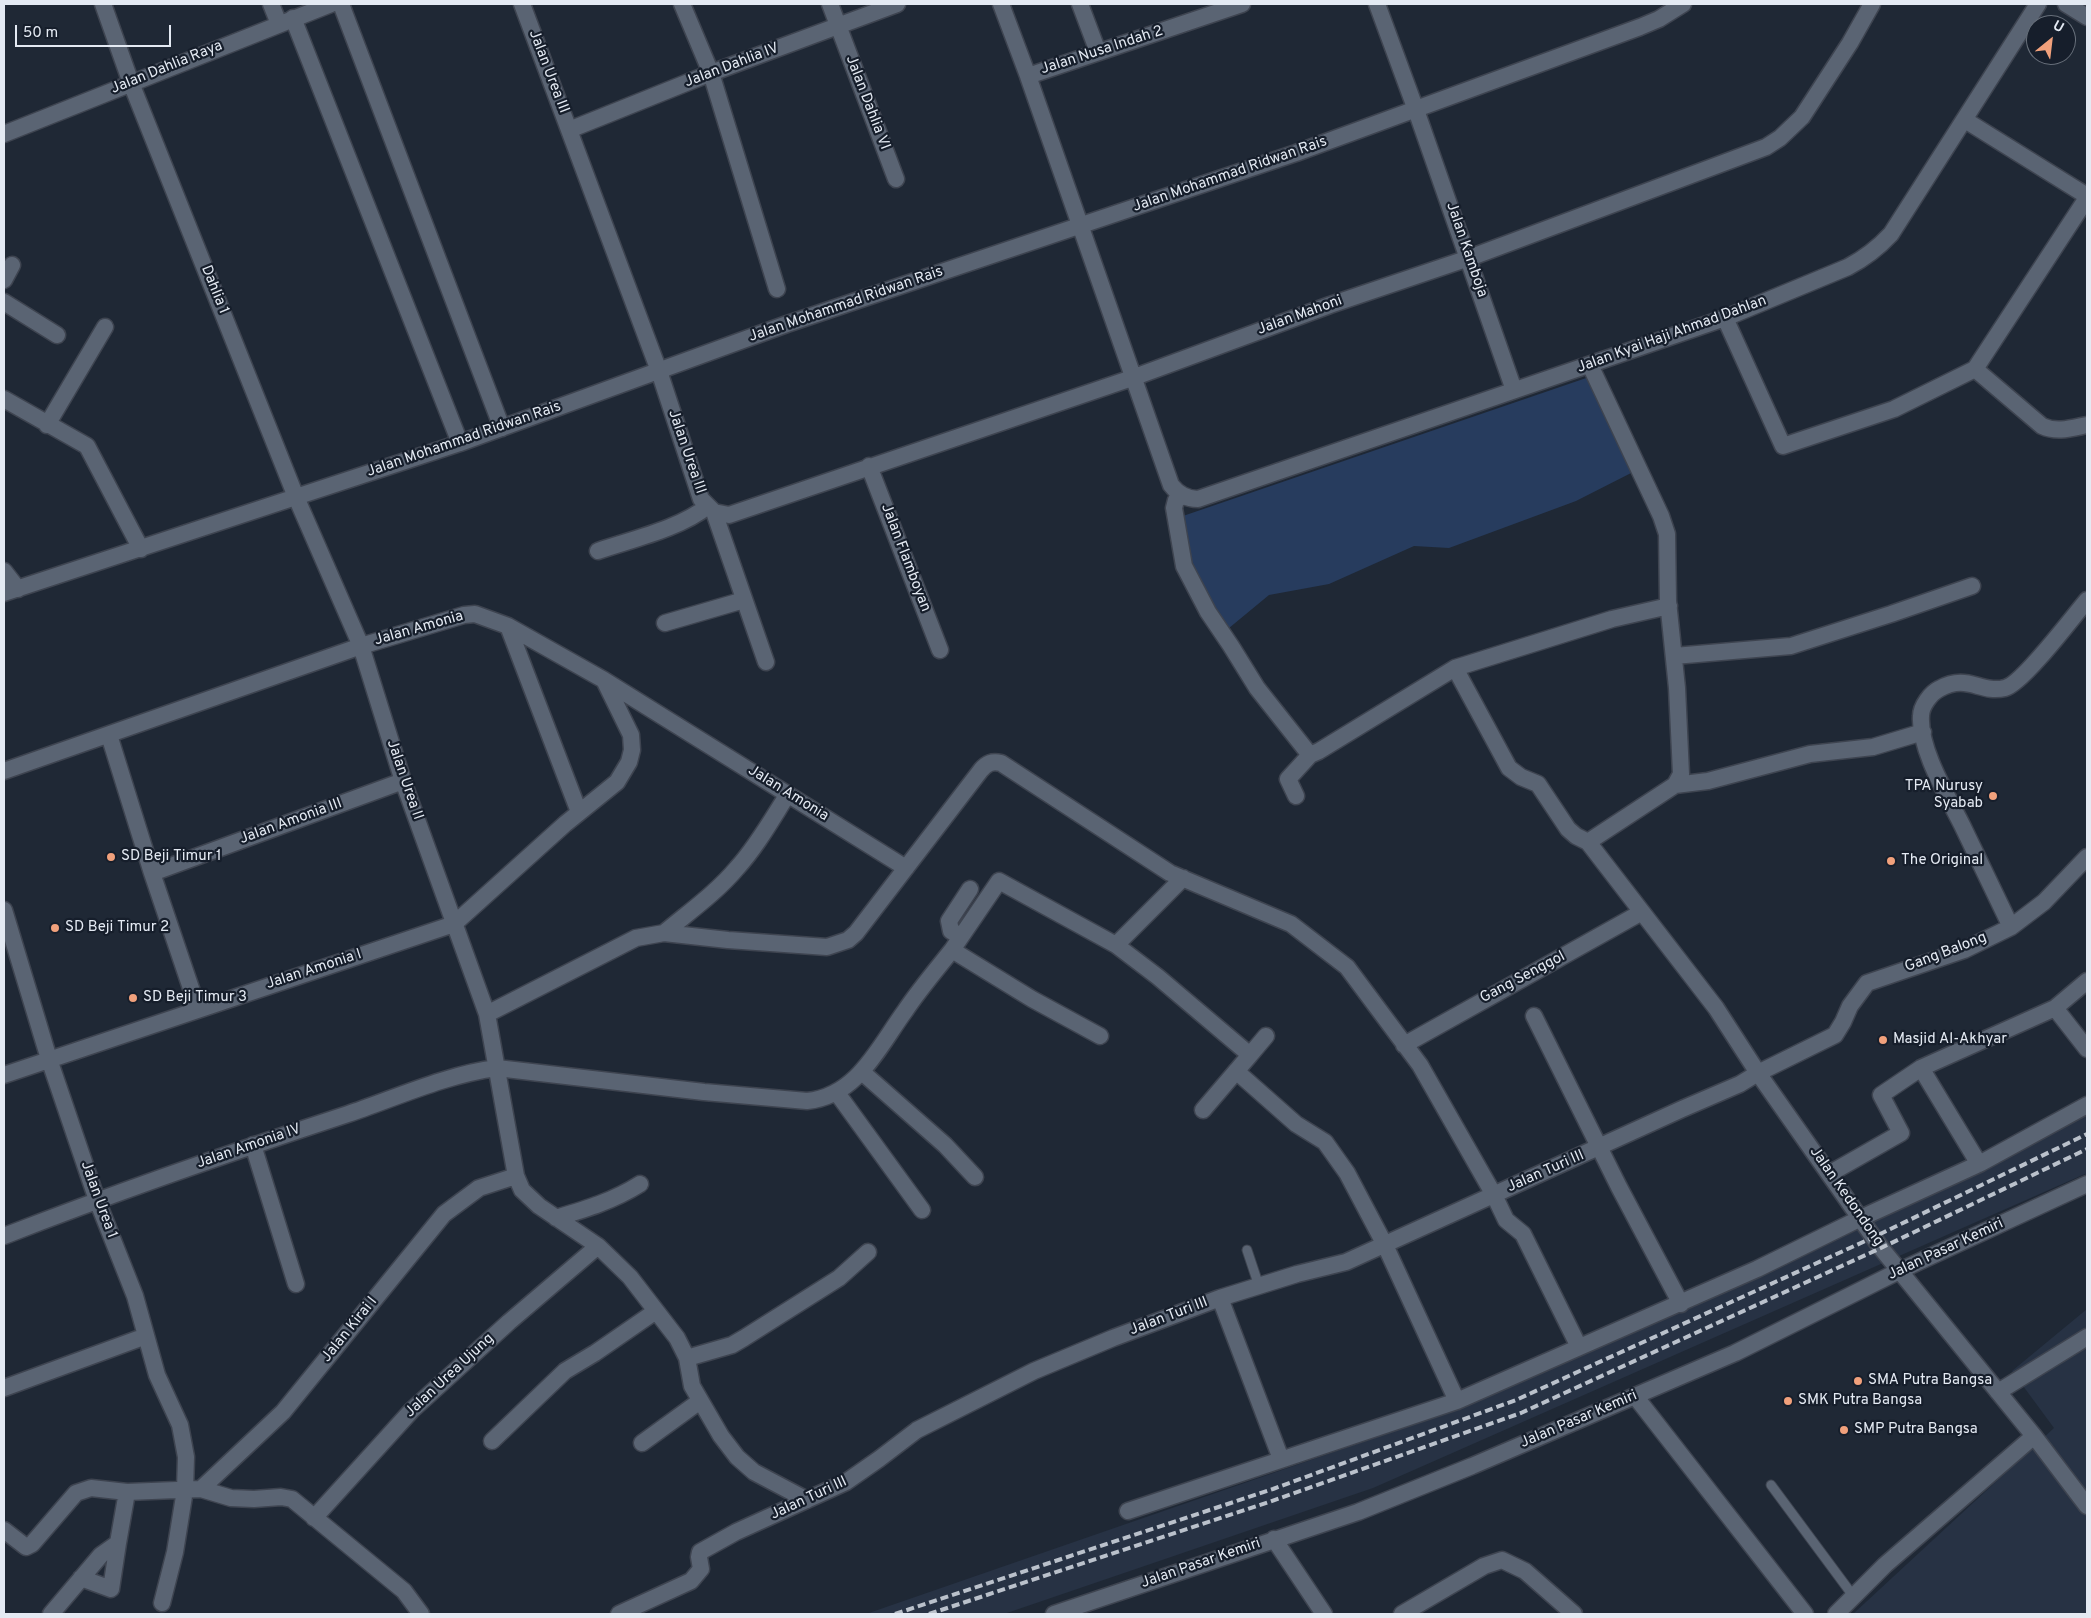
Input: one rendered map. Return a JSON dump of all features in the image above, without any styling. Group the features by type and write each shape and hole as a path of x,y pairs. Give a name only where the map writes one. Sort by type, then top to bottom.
{"street":[{"name":"Dahlia 1","path":"104,4 131,83 296,497"},
{"path":"271,4 286,21 460,443"},
{"path":"342,4 502,428"},
{"name":"Jalan Urea III","path":"522,4 659,371 702,499 711,509 729,515 1132,378"},
{"path":"682,4 711,73 777,289"},
{"name":"Jalan Dahlia VI","path":"830,4 896,179"},
{"name":"Jalan Dahlia IV","path":"569,130 711,73 896,4"},
{"path":"1000,4 1028,76"},
{"path":"1080,4 1098,52"},
{"name":"Jalan Kamboja","path":"1377,4 1469,258 1514,390"},
{"name":"Jalan Mohammad Ridwan Rais","path":"11,591 460,443 787,324 1296,153 1640,28 1683,4"},
{"name":"Jalan Mahoni","path":"1132,378 1330,304 1469,258 1766,147 1780,138 1802,117 1850,43 1872,4"},
{"path":"2066,4 2087,17"},
{"name":"Jalan Dahlia Raya","path":"4,134 323,5"},
{"name":"Jalan Nusa Indah 2","path":"1183,496 1171,485 1132,378 1028,76 1236,5"},
{"name":"Jalan Kyai Haji Ahmad Dahlan","path":"1183,496 1190,499 1198,499 1590,365 1725,318 1848,267 1878,248 1891,234 1965,120 2032,6"},
{"path":"1725,318 1783,446 1894,409 1975,369 2087,197 1965,120"},
{"path":"4,280 12,265"},
{"path":"4,302 57,335"},
{"path":"47,424 105,327"},
{"path":"1590,365 1661,516 1667,534 1669,606 1681,774 1675,785"},
{"path":"1975,369 2042,426 2050,430 2087,426"},
{"path":"4,399 87,446 141,549"},
{"name":"Jalan Flamboyan","path":"869,466 940,650"},
{"path":"1183,496 1176,500 1174,508 1184,566 1208,612 1256,688 1310,755"},
{"name":"Jalan Urea II","path":"296,497 361,646 403,781 487,1014 497,1068"},
{"path":"598,551 682,522 711,509 766,662"},
{"path":"4,572 11,591"},
{"path":"1674,656 1791,646 1972,586"},
{"path":"665,623 744,600"},
{"path":"2087,600 2038,658 2007,688 1992,689 1968,682 1954,682 1937,690 1927,701 1921,715 1926,752 2011,927 2044,902 2087,857"},
{"path":"1296,796 1288,780 1310,755 1455,668 1612,619 1669,606"},
{"name":"Jalan Amonia","path":"4,771 361,646 464,615 475,614 508,626 604,680 906,868"},
{"path":"508,626 579,812"},
{"name":"Jalan Kedondong","path":"1455,668 1509,768 1521,777 1538,784 1568,829 1576,836 1588,842 1716,1008 1758,1073 1899,1271 2034,1436 2087,1506"},
{"path":"454,924 579,812 617,782 629,762 632,750 631,735 604,680"},
{"path":"1588,842 1675,785 1708,781 1810,754 1873,747 1923,732"},
{"path":"109,735 152,873 198,1009"},
{"path":"487,1014 636,938 664,933 826,947 848,940 856,933 981,770 993,762 1001,763 1170,873 1291,924 1347,967 1420,1066 1494,1195 1506,1220 1523,1234 1579,1347"},
{"name":"Jalan Amonia III","path":"152,873 403,781"},
{"path":"664,933 720,886 736,870 750,853 788,794"},
{"path":"1116,945 1183,878"},
{"path":"922,1210 837,1093 862,1072 999,881 1116,945 1158,977 1250,1055"},
{"path":"970,890 949,921 948,926 956,943 1032,999 1100,1036"},
{"name":"Gang Senggol","path":"1404,1045 1642,912"},
{"name":"Jalan Urea 1","path":"5,919 97,1200 135,1296 157,1375 180,1425 186,1458 185,1490 175,1552 162,1603"},
{"name":"Jalan Amonia I","path":"4,1075 454,924"},
{"name":"Gang Balong","path":"1758,1073 1834,1035 1843,1022 1850,1006 1867,983 1964,950 2011,927"},
{"path":"1829,1174 1902,1133 1881,1095 1921,1068 2056,1008 2087,982"},
{"path":"2056,1008 2087,1049"},
{"path":"1534,1016 1601,1147 1619,1187 1681,1304"},
{"path":"1203,1110 1266,1036"},
{"path":"497,1068 509,1178 539,1206 598,1246 630,1277 677,1338 687,1358 692,1386 721,1436 737,1457 754,1472 807,1500"},
{"name":"Jalan Amonia IV","path":"4,1236 97,1200 253,1145 428,1086 485,1069 497,1068 704,1092 807,1101 824,1099 837,1093"},
{"path":"1921,1068 1979,1164"},
{"path":"1236,1071 1296,1124 1325,1142 1347,1173 1385,1246 1457,1401"},
{"path":"862,1072 945,1145 975,1177"},
{"name":"Jalan Turi III","path":"619,1614 691,1581 701,1568 700,1552 736,1532 846,1482 880,1459 916,1430 965,1405 1043,1368 1113,1338 1220,1298 1297,1274 1346,1262 1385,1246 1740,1084 1758,1073"},
{"path":"1128,1510 1457,1401 1681,1304 1860,1218 1979,1164 2087,1105"},
{"path":"253,1145 296,1284"},
{"name":"Jalan Kirai I","path":"201,1489 283,1412 444,1214 479,1188 509,1178"},
{"path":"556,1218 619,1198 640,1184"},
{"name":"Jalan Pasar Kemiri","path":"1054,1614 1358,1512 1735,1353 1899,1271 2087,1184"},
{"name":"Jalan Urea Ujung","path":"314,1518 412,1410 509,1322 598,1246"},
{"path":"687,1358 732,1344 744,1338 839,1278 868,1252"},
{"path":"1220,1298 1281,1459"},
{"path":"492,1441 565,1371 656,1311"},
{"path":"4,1388 146,1336"},
{"path":"1998,1392 2087,1337"},
{"path":"1635,1396 1805,1614"},
{"path":"642,1443 700,1401"},
{"path":"1836,1614 1885,1565 2034,1436"},
{"path":"4,1530 26,1547 32,1544 76,1493 91,1488 127,1492 201,1489 232,1498 281,1497 292,1499 404,1591 421,1614"},
{"path":"81,1578 111,1588 127,1492"},
{"path":"1274,1539 1324,1614"},
{"path":"50,1614 101,1555 118,1543"},
{"path":"1402,1614 1484,1566 1502,1560 1525,1570 1574,1614"}],"lane":[{"path":"1247,1250 1259,1286"},
{"path":"1771,1485 1854,1597"}],"shaded area":[{"path":"1595,375 1635,471 1576,501 1449,548 1414,546 1329,584 1269,595 1223,633 1192,582 1193,566 1178,531 1183,516"},
{"path":"2087,1106 2087,1177 2085,1174 1373,1488 1004,1614 866,1614 1461,1408 1883,1214"},
{"path":"2087,1309 2087,1614 1853,1614 2054,1428 2012,1371"}],"railway":[{"path":"895,1614 1273,1489 1516,1400 1874,1237 2087,1134"},
{"path":"929,1614 1269,1502 1521,1413 1881,1248 2087,1149"}],"place":[{"name":"TPA Nurusy Syabab","path":"1993,796"},
{"name":"SD Beji Timur 1","path":"111,857"},
{"name":"The Original","path":"1891,861"},
{"name":"SD Beji Timur 2","path":"55,928"},
{"name":"SD Beji Timur 3","path":"133,998"},
{"name":"Masjid Al-Akhyar","path":"1883,1040"},
{"name":"SMA Putra Bangsa","path":"1858,1381"},
{"name":"SMK Putra Bangsa","path":"1788,1401"},
{"name":"SMP Putra Bangsa","path":"1844,1430"}]}
